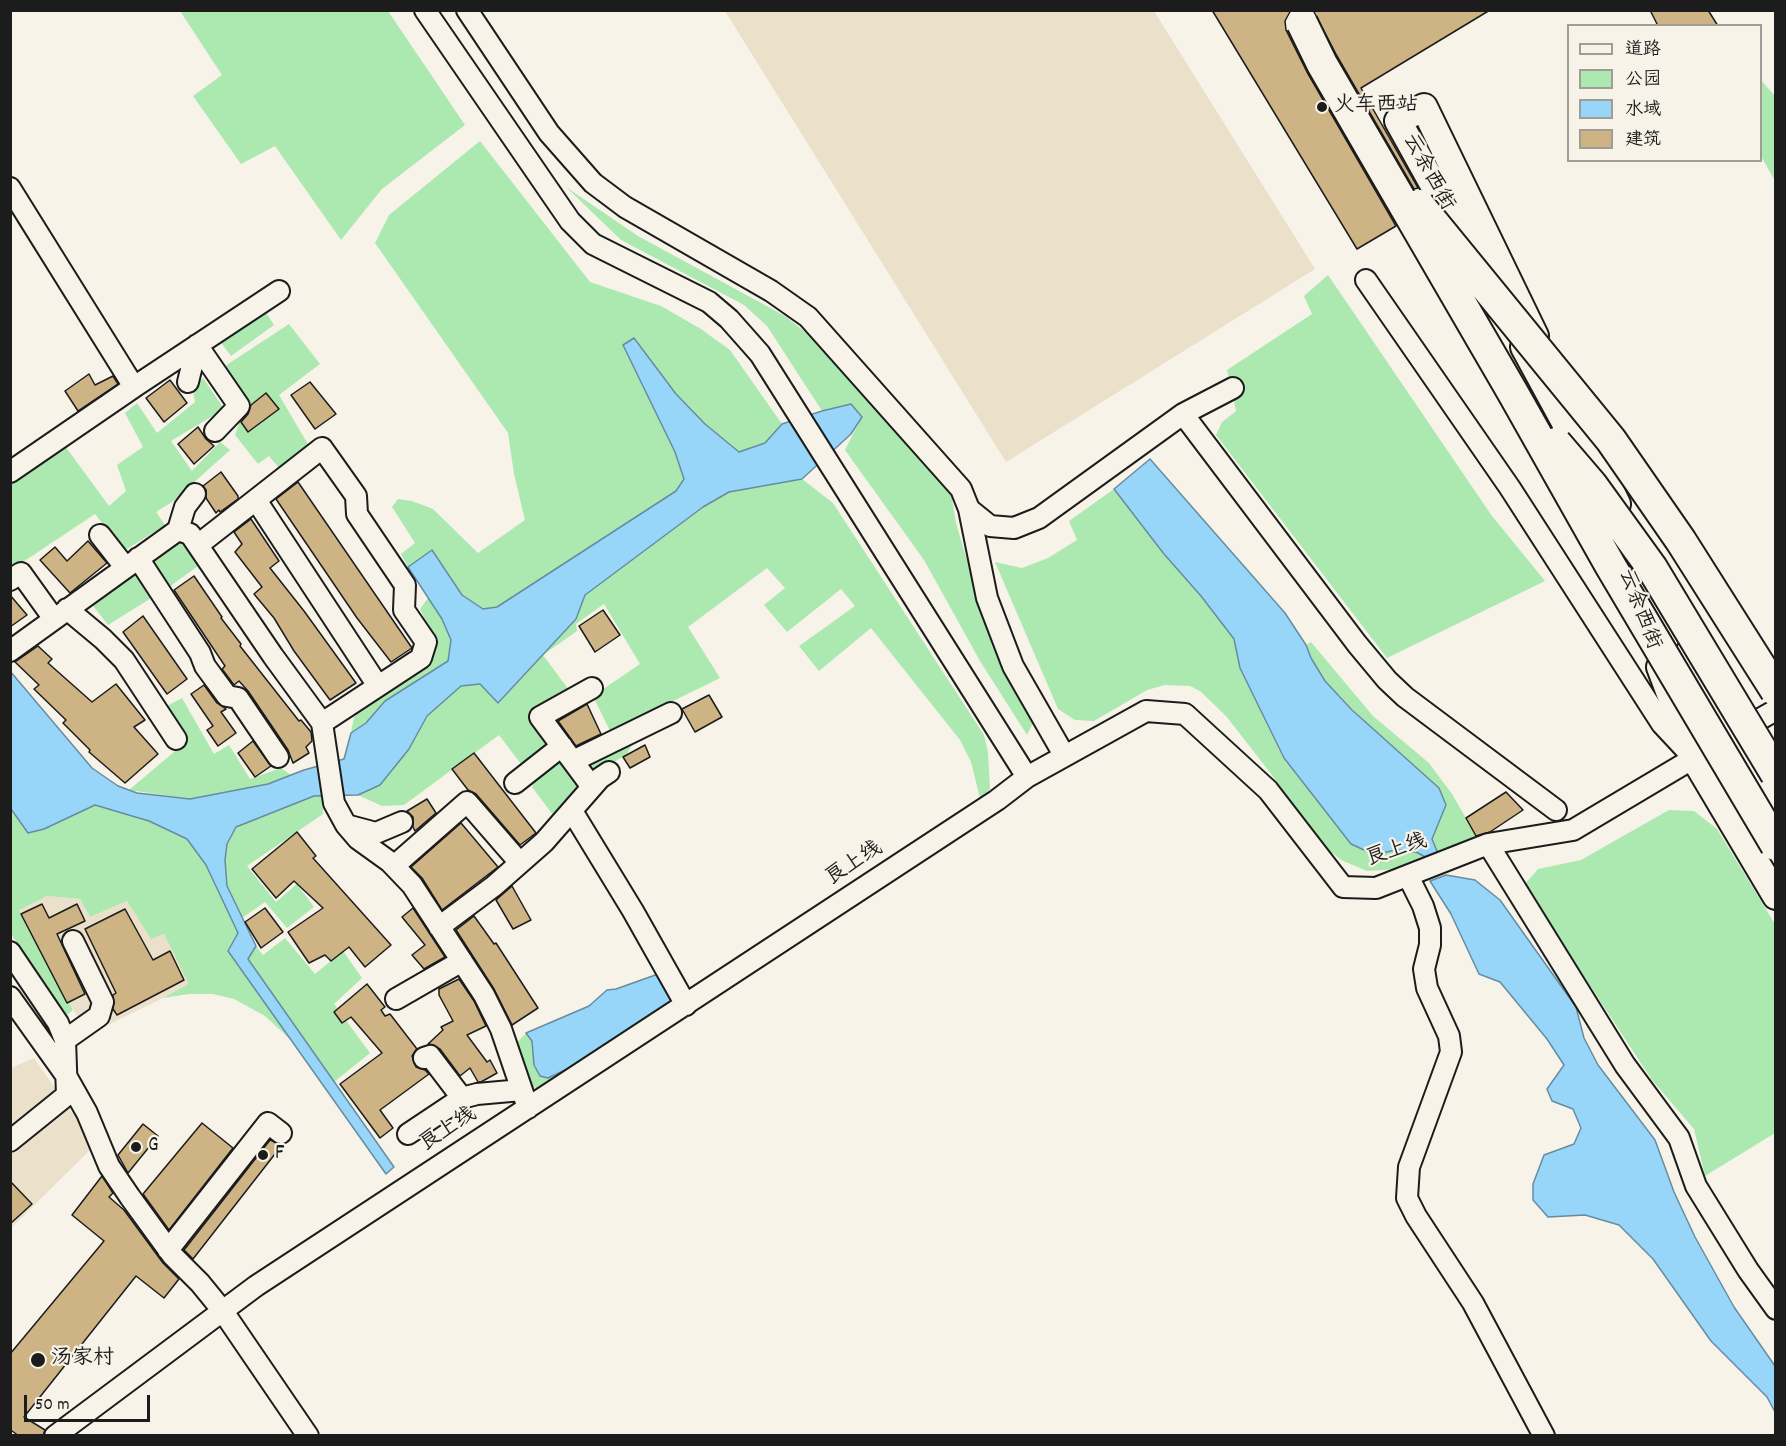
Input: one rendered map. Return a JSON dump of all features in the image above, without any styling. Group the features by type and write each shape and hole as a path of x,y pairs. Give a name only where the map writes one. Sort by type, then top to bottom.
{"highway":[{"path":"1298,10 1322,64 1513,393 1610,566 1776,845"},
{"path":"1371,148 1611,440 1681,541 1776,691"},
{"path":"1513,393 1592,485 1652,568 1776,774"},
{"path":"1576,438 1673,569 1776,736"}],"main road":[{"name":"云余西街","path":"1776,812 1730,736 1424,107 1398,121 1576,438 1694,758 1776,896"}],"street":[{"path":"425,10 570,221 593,244 709,302 760,354 1027,777"},
{"path":"467,10 549,133 593,183 625,207 771,291 808,317 961,489 969,508 987,598 1013,666 1064,755"},
{"path":"10,188 134,387"},
{"path":"1366,280 1510,488 1662,724 1694,758"},
{"path":"10,472 279,291"},
{"path":"188,382 197,345"},
{"path":"197,345 239,406 215,431"},
{"path":"969,508 990,526 1014,528 1039,518 1183,414 1233,388"},
{"path":"1183,414 1357,644 1387,680 1405,697 1556,810"},
{"path":"198,545 322,448 356,496 357,514 405,585 404,610 426,642 421,658 322,723"},
{"path":"10,651 178,531 185,507 195,494"},
{"path":"256,500 378,686"},
{"path":"178,531 190,534 273,656 322,723 334,802 346,825 358,839 394,866 412,885 484,995 501,1029 525,1099 477,1094 462,1098 408,1134"},
{"path":"100,534 131,563 200,653 205,666 227,696 238,698 278,757"},
{"path":"10,580 21,573 61,614 104,639 124,660 176,739"},
{"path":"592,688 540,717 592,787"},
{"name":"良上线","path":"55,1436 222,1310 525,1099 686,1005 997,800 1027,777 1146,711 1185,714 1268,790 1343,887 1376,888 1488,844 1574,830 1776,710"},
{"path":"515,783 567,753 671,713"},
{"path":"439,927 494,886 544,842 592,787 609,772"},
{"path":"394,866 467,802 520,863"},
{"path":"572,811 633,911 686,1005"},
{"path":"346,825 376,833 402,822"},
{"path":"1488,844 1625,1065 1678,1138 1696,1185 1748,1270 1776,1309"},
{"path":"1408,876 1423,906 1430,928 1430,945 1424,969 1427,988 1449,1036 1451,1052 1409,1167 1407,1198 1416,1216 1473,1303 1541,1435"},
{"path":"65,1040 99,1016 103,1002 73,941"},
{"path":"10,952 58,1023 65,1040 67,1095 10,1141"},
{"path":"396,999 462,961"},
{"path":"10,997 65,1074 87,1113 110,1166 168,1250 222,1310 308,1436"},
{"path":"424,1058 430,1056 462,1098"},
{"path":"168,1250 268,1123 280,1133"}],"shaded area":[{"path":"725,11 1154,11 1315,269 1006,462"},
{"path":"47,896 80,899 90,917 127,901 151,939 164,934 190,985 87,1035 19,909"},
{"path":"34,1058 95,1145 11,1228 11,1068"}],"green space":[{"path":"180,11 388,11 465,125 382,189 341,240 275,146 241,164 193,96 222,75"},
{"path":"1762,81 1775,96 1775,181 1762,158"},
{"path":"480,141 590,282 661,306 701,329 730,350 782,424 765,443 739,452 705,424 676,394 635,338 623,345 675,452 684,479 676,491 497,607 483,609 461,595 432,550 408,567 401,554 415,543 392,507 398,499 412,501 433,509 478,553 525,520 514,474 508,433 375,243 389,215"},
{"path":"566,187 638,236 785,316 809,335 951,493 956,523 987,628 1034,721 1027,735 980,661 924,560 845,450 862,417 851,404 822,411 767,326 744,305 621,240"},
{"path":"1328,275 1492,516 1545,581 1387,658 1216,435 1222,422 1236,411 1227,370 1312,314 1304,296"},
{"path":"265,311 274,325 231,356 219,340"},
{"path":"289,324 320,364 279,395 309,446 279,468 269,456 258,464 235,435 246,402 222,368"},
{"path":"203,378 224,409 171,441 192,471 220,442 230,450 172,502 156,512 165,525 124,551 95,514 11,570 11,482 65,446 109,506 126,491 117,465 143,447 125,413 137,403 157,433 195,402 193,391"},
{"path":"802,479 833,503 984,735 988,752 990,789 980,798 971,762 960,740 871,628 819,671 799,646 855,606 841,589 787,632 764,605 785,588 767,568 688,627 720,678 612,735 593,696 640,664 604,604 576,624 577,631 543,655 576,619 585,595 703,507 729,492"},
{"path":"1114,489 1164,554 1235,639 1240,668 1283,758 1351,844 1375,854 1395,850 1416,852 1431,860 1401,869 1367,871 1341,860 1324,846 1302,820 1272,775 1226,716 1200,691 1190,686 1165,685 1147,690 1094,721 1075,720 1058,709 995,562 1022,568 1048,558 1077,540 1069,521"},
{"path":"180,540 198,566 169,587 150,562"},
{"path":"137,570 153,597 108,625 90,602"},
{"path":"428,598 442,619 451,640 448,661 385,701 366,723 351,733 354,717 434,639 420,609"},
{"path":"1311,642 1373,716 1429,763 1452,794 1478,839 1439,856 1432,839 1446,805 1325,681 1306,645"},
{"path":"543,655 569,690 533,713 554,742 524,768 499,735 404,805 382,806 358,795 380,785 409,749 427,716 461,686 480,684 499,703"},
{"path":"182,698 214,754 229,745 250,779 281,768 291,775 268,784 190,799 129,790 187,741 167,706"},
{"path":"634,741 627,754 591,776 582,761"},
{"path":"562,757 586,786 556,819 532,787 536,778"},
{"path":"314,796 322,796 323,814 247,866 276,902 297,884 314,907 287,928 265,902 242,918 227,886 225,860 227,844 236,827"},
{"path":"95,805 149,821 187,839 206,865 238,933 231,956 292,1041 265,1016 234,999 213,994 189,994 163,998 189,984 164,934 151,939 127,901 90,917 80,899 47,896 19,910 73,1010 67,1015 11,934 10,809 28,833"},
{"path":"1669,810 1694,811 1717,829 1775,924 1775,1133 1705,1176 1694,1129 1652,1080 1524,885 1538,869 1581,860"},
{"path":"285,938 315,974 343,951 362,978 334,1004 370,1053 334,1082 248,959 256,946 263,955"},
{"path":"526,1033 532,1041 534,1065 580,1063 540,1091 532,1085 514,1046"}],"water":[{"path":"634,338 676,394 705,424 739,452 765,443 782,424 822,411 851,404 862,417 851,434 802,479 729,492 703,507 585,595 576,619 498,703 480,684 461,686 427,716 409,749 380,785 358,795 314,796 236,827 227,844 225,860 227,886 256,946 248,959 394,1167 386,1174 228,951 238,933 206,865 187,839 149,821 95,805 44,829 28,833 11,809 10,671 92,768 118,786 137,793 190,799 268,784 304,770 344,759 351,733 366,723 385,701 448,661 451,640 442,619 408,567 432,550 462,595 483,609 497,607 676,491 684,479 675,452 623,345"},
{"path":"1150,459 1285,613 1306,645 1325,681 1352,710 1439,788 1446,805 1432,839 1439,856 1431,860 1416,852 1395,850 1375,855 1351,844 1284,758 1240,668 1234,639 1114,489"},
{"path":"1446,875 1475,880 1500,900 1576,1007 1584,1038 1598,1065 1655,1140 1674,1192 1695,1237 1734,1307 1775,1366 1775,1412 1767,1397 1711,1341 1653,1259 1619,1225 1585,1215 1548,1217 1533,1200 1533,1184 1544,1155 1574,1144 1581,1128 1573,1109 1552,1101 1547,1089 1564,1065 1547,1039 1500,982 1479,974 1451,914 1430,881"},
{"path":"661,973 673,996 670,1005 580,1063 548,1078 540,1076 534,1065 532,1041 526,1033 589,1006 607,990"}],"building":[{"path":"1212,10 1291,10 1285,21 1286,30 1307,72 1396,226 1357,249"},
{"path":"1313,10 1490,10 1361,88 1418,188 1414,189"},
{"path":"1650,10 1708,10 1717,24 1657,24"},
{"path":"89,374 95,385 113,376 118,384 78,411 65,391"},
{"path":"170,380 187,403 164,422 146,398"},
{"path":"310,382 336,414 315,429 291,395"},
{"path":"266,393 279,409 248,432 241,422 248,414 251,405"},
{"path":"198,427 214,446 194,464 178,444"},
{"path":"221,472 238,499 216,513 206,498 206,490 203,486"},
{"path":"298,482 412,648 391,662 357,618 276,499"},
{"path":"251,519 279,561 270,568 356,683 330,700 294,651 274,618 254,594 262,587 235,552 242,544 234,532"},
{"path":"88,541 107,563 70,593 40,560 55,547 67,561"},
{"path":"194,576 241,644 240,646 299,721 301,720 311,732 312,741 306,747 309,753 293,763 288,750 248,691 239,681 234,685 222,669 225,666 174,590"},
{"path":"10,595 27,615 10,627"},
{"path":"603,610 620,635 595,652 579,626"},
{"path":"143,616 187,679 167,694 123,632"},
{"path":"38,646 52,659 48,663 92,702 116,684 145,720 134,727 158,754 125,783 89,752 90,750 63,723 66,720 34,689 39,685 15,662"},
{"path":"204,685 217,703 226,709 221,712 236,733 218,746 207,730 213,726 191,694"},
{"path":"709,695 722,717 695,732 682,709"},
{"path":"587,704 601,734 576,746 558,721"},
{"path":"253,741 271,766 255,777 238,753"},
{"path":"645,745 650,757 630,768 623,757"},
{"path":"474,753 536,833 520,845 476,794 468,790 452,769"},
{"path":"1506,792 1523,810 1490,832 1476,836 1466,818"},
{"path":"427,799 436,813 415,831 413,817 407,811"},
{"path":"461,823 498,867 442,910 422,878 411,867"},
{"path":"297,832 316,856 313,858 391,945 365,967 349,947 331,961 325,955 309,963 288,932 323,908 294,881 276,898 252,869"},
{"path":"512,886 531,920 513,929 496,900"},
{"path":"42,904 49,918 77,904 85,921 57,934 85,994 67,1003 21,914"},
{"path":"265,908 283,932 261,948 245,922"},
{"path":"413,908 445,957 424,969 412,955 425,945 402,917"},
{"path":"125,909 153,960 170,951 184,980 117,1015 113,1009 113,995 116,993 85,929"},
{"path":"474,916 494,944 496,943 538,1008 512,1025 494,989 456,930"},
{"path":"459,979 474,1001 486,1026 467,1035 487,1062 490,1060 497,1073 481,1082 478,1082 470,1068 460,1076 440,1049 428,1044 443,1030 441,1027 453,1021 439,995 439,989"},
{"path":"367,984 385,1007 381,1010 385,1016 390,1014 417,1049 412,1056 416,1067 429,1074 380,1110 393,1128 380,1138 340,1084 382,1053 351,1017 342,1023 334,1012"},
{"path":"202,1123 233,1148 169,1230 143,1194"},
{"name":"G","path":"143,1124 158,1136 128,1173 118,1155"},
{"path":"270,1140 282,1145 193,1259 184,1250"},
{"path":"102,1176 113,1193 109,1197 124,1210 163,1263 179,1279 164,1298 136,1276 24,1417 45,1430 43,1436 19,1436 12,1431 10,1433 10,1354 104,1241 72,1215"},
{"path":"10,1181 32,1204 10,1224"}],"place":[{"name":"火车西站","path":"1322,107"},
{"name":"G","path":"136,1147"},
{"name":"F","path":"263,1155"},
{"name":"汤家村","path":"38,1360"}]}
